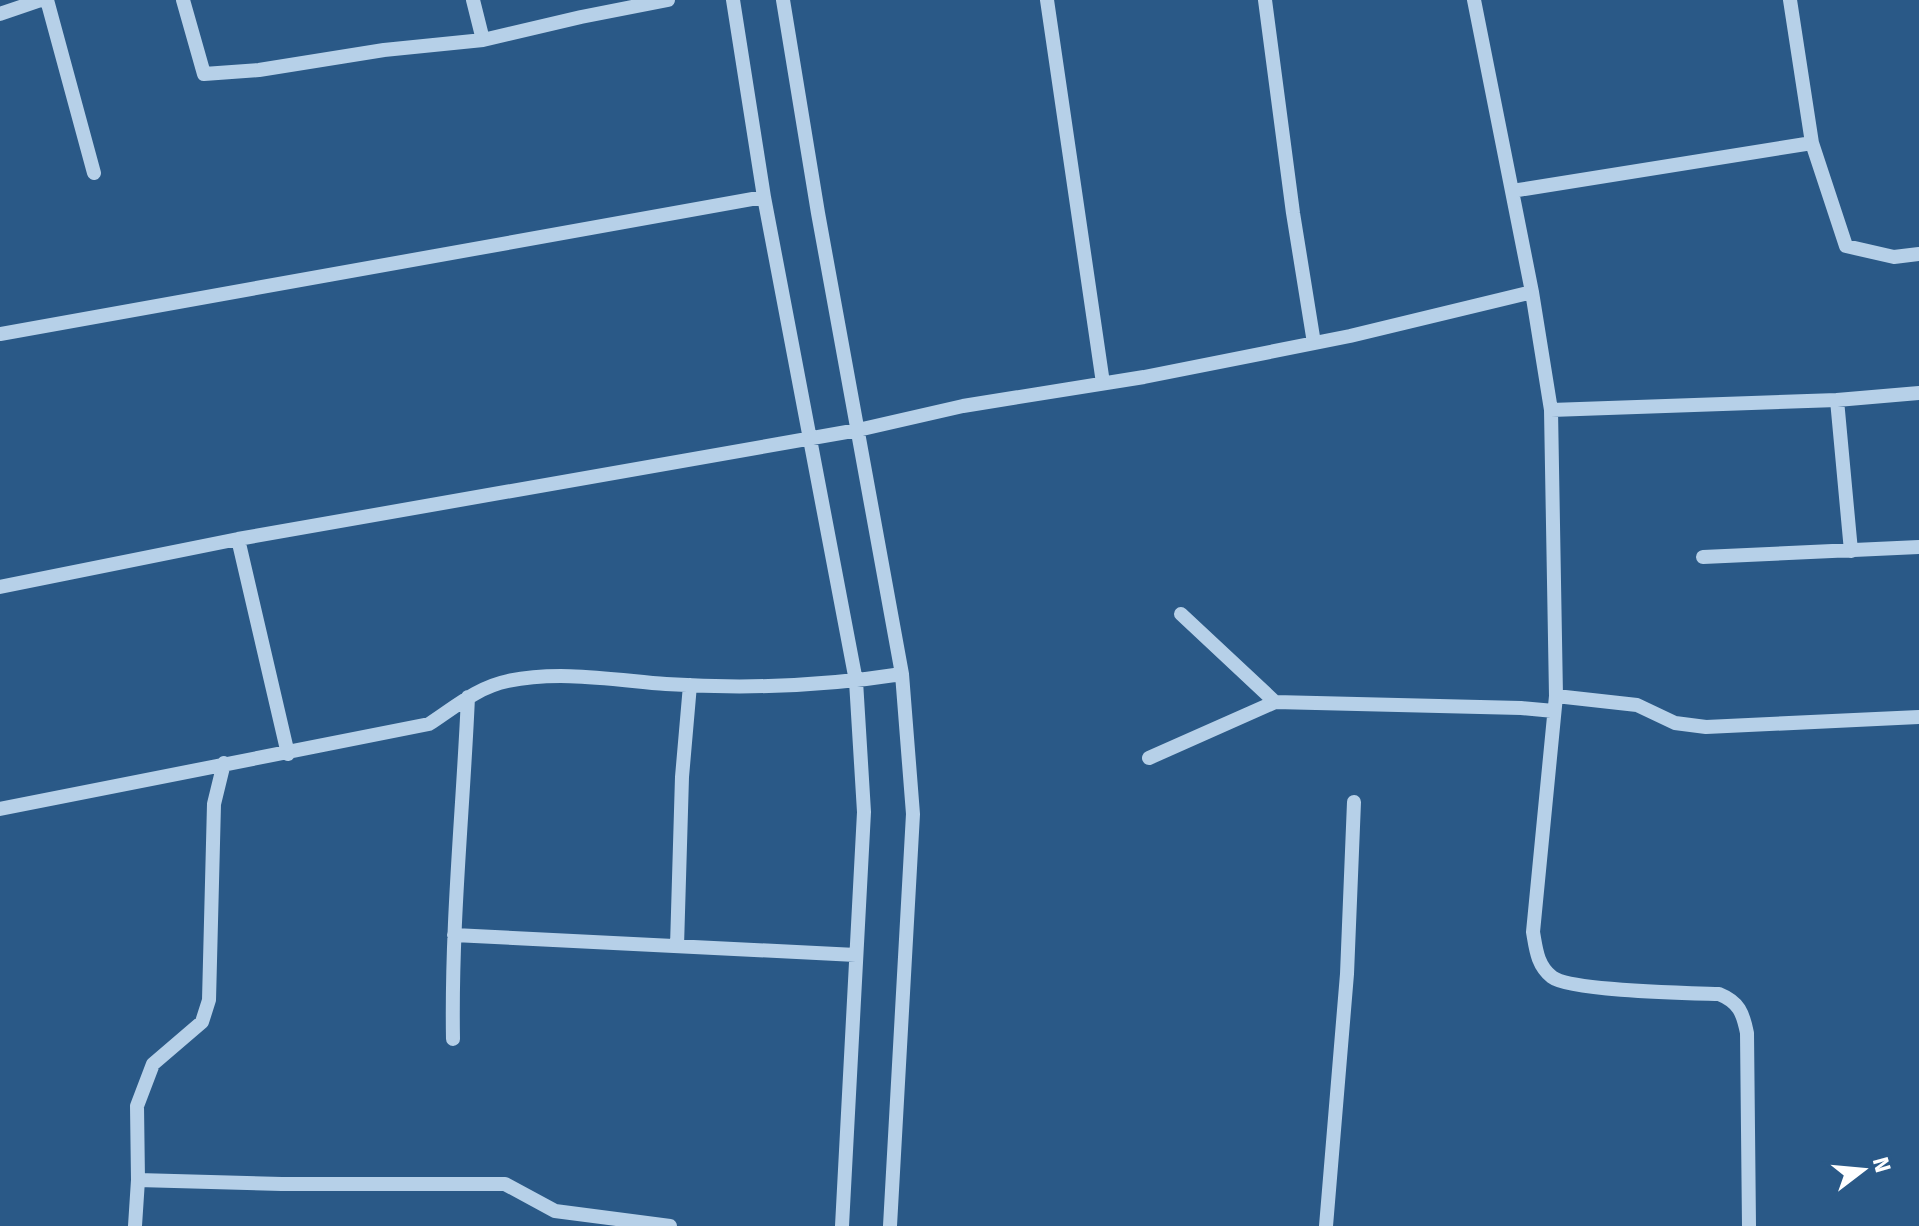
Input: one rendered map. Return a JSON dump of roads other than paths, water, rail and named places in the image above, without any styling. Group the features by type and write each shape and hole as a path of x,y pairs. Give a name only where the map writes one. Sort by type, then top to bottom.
{"street":[{"path":"0,14 44,0 94,173"},
{"path":"183,0 204,74 259,70 384,50 483,40 668,0"},
{"path":"473,0 483,40"},
{"path":"733,0 764,197 856,681 864,812 842,1226"},
{"path":"783,0 902,674 913,814 890,1226"},
{"path":"1047,0 1103,383"},
{"path":"1265,0 1314,343"},
{"path":"1474,0 1532,292 1551,410 1555,704 1533,932 1538,959 1553,978 1595,988 1719,994 1736,1001 1747,1033 1749,1226"},
{"path":"1790,0 1812,143 1846,246 1894,257 1919,254"},
{"path":"1512,191 1812,143"},
{"path":"0,334 764,197"},
{"path":"0,587 238,539 858,430 963,406 1314,343 1532,292"},
{"path":"1551,410 1837,400 1919,393"},
{"path":"1837,400 1851,551"},
{"path":"238,539 288,754"},
{"path":"1703,557 1919,547"},
{"path":"1181,614 1275,702"},
{"path":"0,809 429,724 480,689 531,677 751,686 856,681 902,674"},
{"path":"677,946 682,777 690,685"},
{"path":"453,1039 454,935 468,697"},
{"path":"1149,758 1275,702 1521,708 1555,704 1637,705 1675,723 1706,727 1919,717"},
{"path":"135,1226 137,1106 153,1064 202,1022 209,1000 214,804 224,763"},
{"path":"1326,1226 1347,974 1354,802"},
{"path":"454,935 856,955"},
{"path":"138,1180 282,1184 505,1184 555,1211 670,1226"}]}
